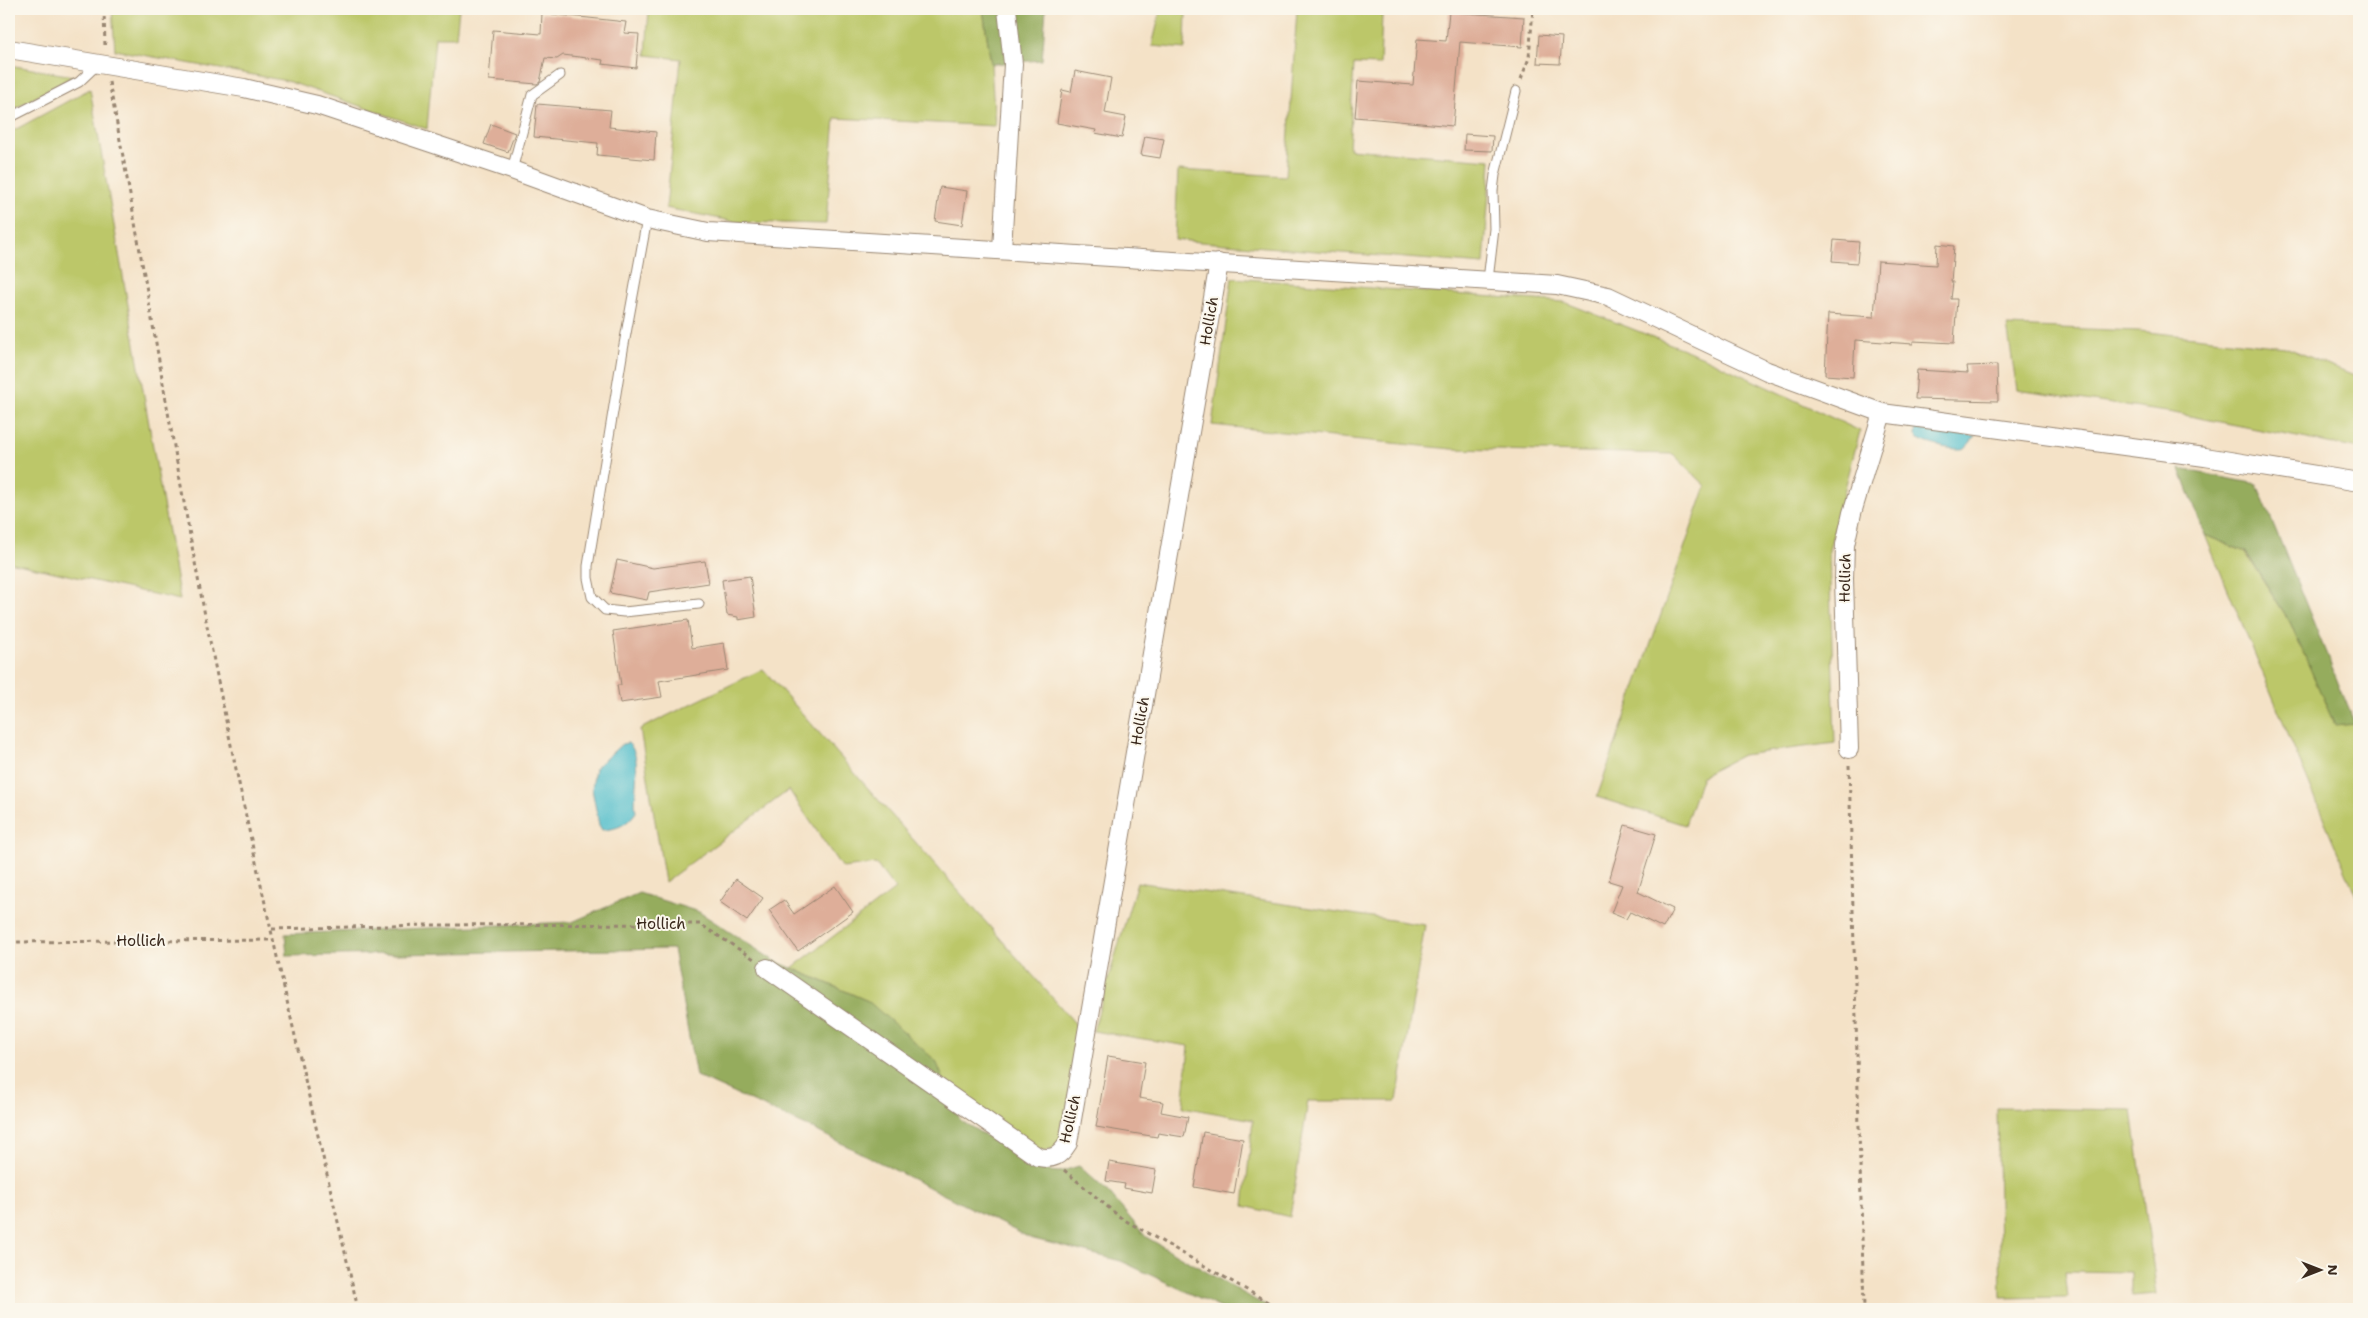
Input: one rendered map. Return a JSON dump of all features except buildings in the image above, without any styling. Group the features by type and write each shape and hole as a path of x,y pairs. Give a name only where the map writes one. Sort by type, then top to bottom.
{"street":[{"path":"1002,249 1013,64 1007,9"},
{"path":"9,49 244,88 317,105 512,170 647,219 708,232 1002,249 1557,286 1608,296 1767,371 1882,413 2206,457 2359,482"},
{"name":"Hollich","path":"767,968 1038,1157 1047,1159 1056,1157 1068,1143 1219,263"},
{"name":"Hollich","path":"1848,749 1844,579 1846,545 1852,513 1882,413"}],"lane":[{"path":"9,118 79,82 102,65"},
{"path":"512,170 532,95 560,75"},
{"path":"1488,280 1494,229 1492,191 1516,91"},
{"path":"647,219 604,460 590,548 588,578 592,597 605,610 624,612 699,604"}],"path":[{"path":"104,9 102,65 142,256 163,384 217,677 274,940 358,1309"},
{"path":"1516,91 1529,58 1533,9"},
{"path":"1848,749 1864,1309"},
{"name":"Hollich","path":"272,929 436,924 700,924 767,968"},
{"name":"Hollich","path":"9,942 274,940"},
{"path":"1056,1157 1059,1166 1121,1218 1280,1309"}],"green space":[{"path":"112,9 459,9 456,37 435,37 427,129 287,81 115,50"},
{"path":"649,9 983,9 991,64 995,126 835,118 826,224 736,222 666,208 681,59 646,55"},
{"path":"983,9 1046,9 1042,60 991,64"},
{"path":"1161,9 1186,9 1185,49 1152,46"},
{"path":"1297,9 1366,9 1382,15 1380,65 1354,64 1349,149 1491,160 1484,264 1175,240 1178,170 1286,176"},
{"path":"9,65 73,76 9,112"},
{"path":"90,89 180,600 9,562 9,133"},
{"path":"1232,278 1564,302 1701,356 1860,431 1829,550 1835,743 1742,755 1702,776 1685,825 1597,797 1706,486 1673,454 1452,449 1212,425"},
{"path":"2007,326 2139,331 2285,347 2359,377 2359,449 2174,413 2017,390"},
{"path":"2180,469 2257,484 2355,724 2335,726 2290,622 2246,552 2205,535"},
{"path":"2205,535 2245,552 2290,622 2335,725 2355,724 2359,733 2359,903"},
{"path":"763,669 1080,1029 1063,1137 1054,1148 1039,1151 946,1085 868,1001 792,968 895,889 876,864 842,868 789,790 665,882 640,729"},
{"path":"1137,882 1425,925 1397,1101 1308,1101 1290,1217 1244,1206 1253,1120 1183,1107 1189,1046 1093,1031"},
{"path":"639,893 699,912 773,960 868,1001 936,1061 960,1120 1041,1170 1059,1172 1079,1166 1109,1193 1146,1237 1271,1309 1223,1309 1121,1261 1030,1238 813,1129 696,1076 673,949 287,956 285,934 572,922"},
{"path":"1997,1108 2132,1110 2157,1294 2131,1296 2131,1272 2065,1271 2068,1297 2001,1298"}],"water":[{"path":"1916,427 1921,430 1976,436 1965,448 1947,448 1918,439 1915,436"},
{"path":"628,743 633,749 637,766 636,812 622,826 602,830 599,825 592,789 595,768 622,744"}]}
